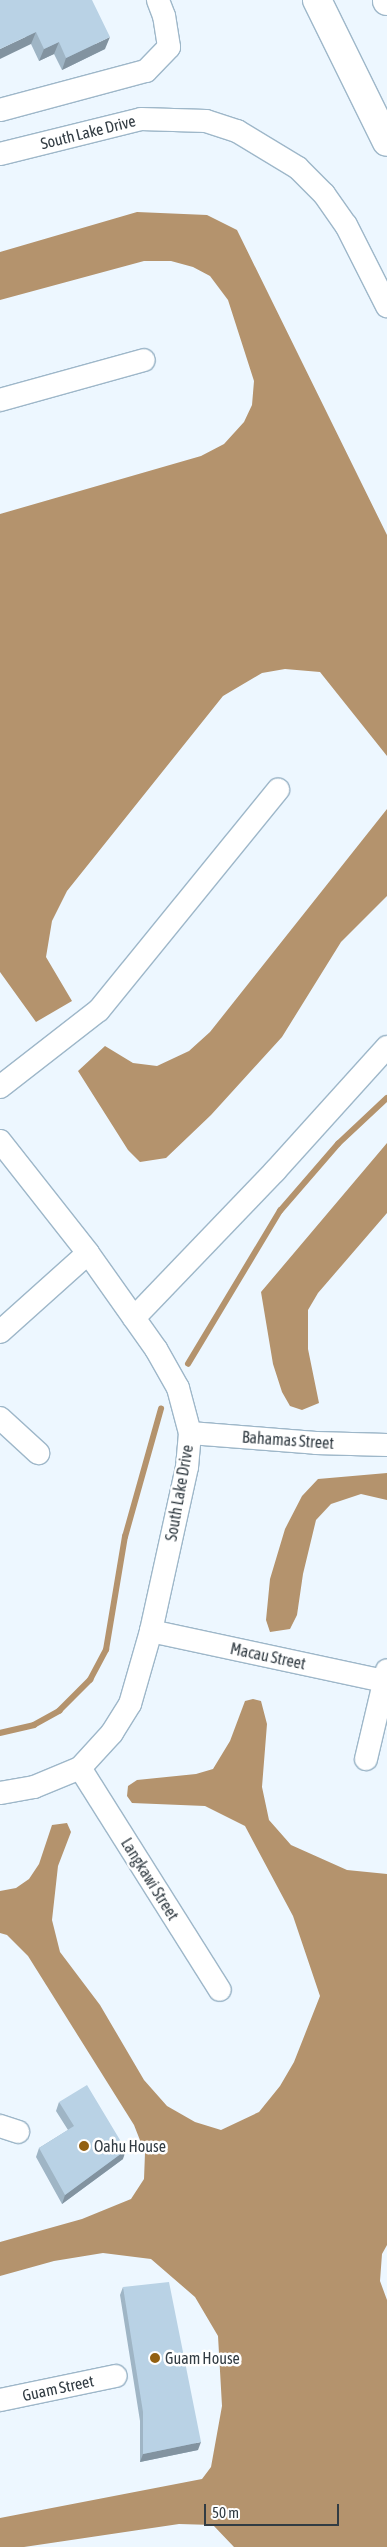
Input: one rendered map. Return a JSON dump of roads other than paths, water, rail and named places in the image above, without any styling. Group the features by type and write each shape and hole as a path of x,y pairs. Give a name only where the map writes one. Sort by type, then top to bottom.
{"highway":[{"path":"317,0 387,142"}],"street":[{"path":"0,110 146,71 169,47 158,0"},
{"name":"South Lake Drive","path":"0,154 141,119 206,121 237,131 298,168 324,194 346,225 387,306"},
{"path":"0,400 144,360"},
{"path":"0,1087 99,1010 278,790"},
{"path":"134,1318 269,1178 387,1047"},
{"name":"South Lake Drive","path":"0,1140 88,1253 134,1318 178,1388 190,1432 187,1467 151,1631 130,1704 112,1734 80,1768 34,1787 0,1793"},
{"path":"0,1332 88,1253"},
{"path":"0,1418 38,1453"},
{"name":"Bahamas Street","path":"190,1432 316,1443 387,1445"},
{"name":"Macau Street","path":"151,1631 386,1675"},
{"path":"366,1759 386,1675"},
{"name":"Langkawi Street","path":"80,1768 220,1990"},
{"name":"Guam Street","path":"0,2400 116,2376"}],"waterway":[{"path":"188,1364 280,1211 338,1144 387,1098"},
{"path":"0,1733 34,1725 59,1711 90,1680 106,1650 125,1537 161,1409"}],"place":[{"name":"Oahu House","path":"84,2146"},
{"name":"Guam House","path":"155,2358"}]}
